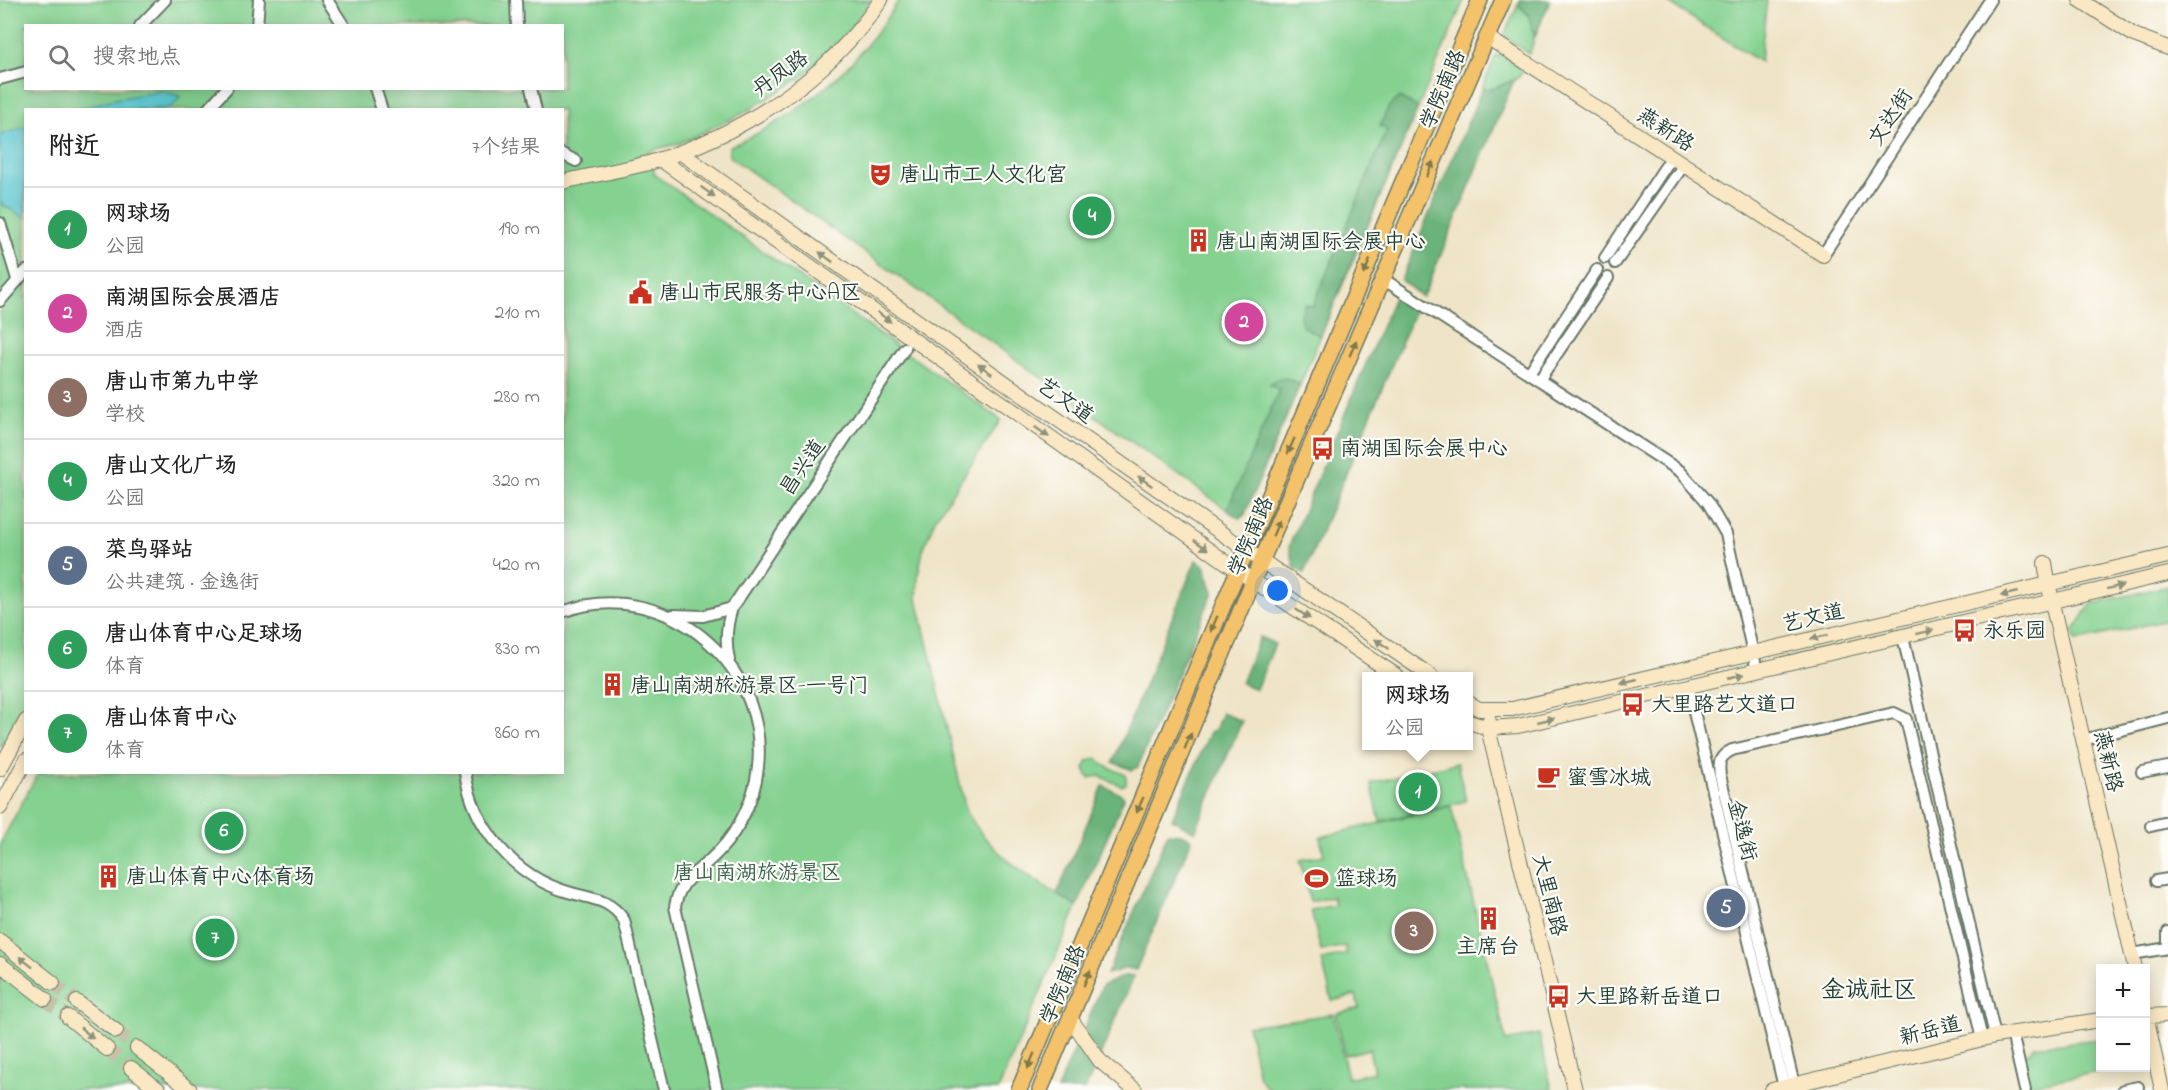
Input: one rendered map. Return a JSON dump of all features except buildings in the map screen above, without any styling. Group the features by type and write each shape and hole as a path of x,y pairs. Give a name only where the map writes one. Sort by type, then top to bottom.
{"main road":[{"name":"丹凤路","path":"564,182 660,159 750,119 804,85 849,43 881,0"},
{"name":"学院南路","path":"1019,1090 1245,551 1326,367 1480,0"},
{"name":"学院南路","path":"1040,1090 1262,562 1503,0"},
{"path":"2080,0 2134,35 2168,48"},
{"name":"燕新路","path":"1487,37 1683,166 1824,255"},
{"name":"丹凤路","path":"564,176 680,152"},
{"name":"艺文道","path":"680,152 1245,551 1425,672"},
{"name":"艺文道","path":"660,159 907,342 1254,582 1391,672"},
{"path":"907,342 918,322"},
{"name":"艺文道","path":"1473,705 1479,709 1512,709 2168,556"},
{"name":"燕新路","path":"2045,563 2052,603 2134,964"},
{"name":"艺文道","path":"1473,724 1488,728 1518,726 2052,603 2168,574"},
{"name":"大里南路","path":"1490,710 1488,728 1575,1090"},
{"path":"0,769 24,725"},
{"path":"0,808 24,764"},
{"path":"0,941 53,983"},
{"path":"0,964 45,999"},
{"path":"77,1002 116,1031"},
{"path":"2150,1015 2168,1015"},
{"path":"68,1017 107,1049"},
{"path":"1070,1018 1100,1061 1135,1090"},
{"path":"2147,1018 2162,1090"},
{"name":"新岳道","path":"1783,1087 2012,1033 2096,1021"},
{"path":"137,1048 190,1090"},
{"path":"131,1068 159,1090"}],"street":[{"path":"142,24 165,0"},
{"path":"257,24 259,0"},
{"path":"327,0 343,24"},
{"path":"516,0 517,24"},
{"name":"文达街","path":"1824,255 1990,0"},
{"path":"0,79 24,73"},
{"path":"209,108 225,90"},
{"path":"376,90 381,108"},
{"path":"531,90 536,108"},
{"path":"564,155 576,161"},
{"path":"1529,373 1597,270 1598,263 1605,258 1671,158"},
{"path":"1539,380 1608,278 1616,272 1615,263 1683,166"},
{"path":"0,223 17,279"},
{"path":"1605,258 1615,263"},
{"path":"1597,270 1602,277 1608,278"},
{"path":"0,301 24,273"},
{"path":"1383,279 1680,471 1708,503 1726,534 1755,652 1757,671"},
{"name":"昌兴道","path":"732,608 907,342"},
{"path":"564,612 606,603 638,606 668,615 706,638 730,664 746,690 755,719 759,749 756,780 747,809 732,835 712,858 688,877 677,898 676,919 717,1090"},
{"path":"668,615 703,616 732,608 726,639 730,664"},
{"path":"1903,637 1989,1038"},
{"name":"金逸街","path":"1688,687 1783,1087"},
{"path":"1783,1087 1718,763 1724,754 1732,750 1894,713 1906,719 1989,1038"},
{"path":"2083,740 2168,718"},
{"path":"2142,772 2168,767"},
{"path":"466,774 477,815 494,841 514,863 540,880 568,892 598,898 611,905 624,920 664,1090"},
{"path":"2151,826 2168,822"},
{"path":"2156,881 2168,879"},
{"path":"2132,954 2168,948 2168,932"},
{"path":"2012,1033 2023,1090"},
{"path":"2123,1090 2138,1087"}],"green space":[{"name":"唐山南湖旅游景区","path":"0,0 871,0 850,30 801,78 744,113 678,144 649,151 655,175 1001,420 935,519 923,550 918,575 917,599 966,810 976,827 1001,854 1015,866 1077,907 998,1090 0,1090 0,844 37,774 564,774 564,108 24,108 24,704 0,748"},
{"path":"899,0 1464,0 1244,516 1239,518 729,156 729,147 781,120 826,87 865,47"},
{"path":"1520,0 1550,0 1535,37 1528,14 1518,5"},
{"path":"1664,0 1767,0 1760,62"},
{"path":"1518,5 1528,15 1533,28 1532,48 1529,54 1504,35"},
{"path":"1496,55 1506,57 1524,70 1506,84 1482,89"},
{"path":"1514,80 1422,297 1401,280 1482,89 1492,89"},
{"path":"1400,97 1418,108 1320,336 1303,327 1300,316 1305,304 1313,306 1387,130 1380,126 1389,106"},
{"path":"1394,297 1401,298 1416,308 1304,573 1295,569 1289,546"},
{"path":"1285,378 1300,384 1244,516 1239,518 1227,510 1279,390 1270,385 1276,380"},
{"path":"1196,560 1204,565 1213,592 1138,767 1132,770 1113,762"},
{"path":"2168,586 2168,620 2076,641 2073,632 2091,604"},
{"path":"1260,637 1275,644 1256,689 1241,683"},
{"path":"1222,713 1242,721 1195,832 1172,819 1210,732 1215,730"},
{"path":"1097,758 1103,765 1126,775 1126,784 1122,786 1099,776 1089,778 1084,769 1088,761"},
{"path":"1457,763 1466,801 1380,821 1371,783"},
{"path":"1103,786 1121,794 1124,798 1077,907 1057,894"},
{"path":"1451,806 1506,1041 1539,1034 1552,1090 1269,1090 1259,1078 1248,1026 1333,1014 1348,1078 1374,1072 1369,1049 1345,1055 1336,1014 1359,1008 1356,995 1332,1001 1322,960 1347,954 1345,946 1321,951 1311,910 1335,905 1333,897 1310,902 1300,860 1324,855 1320,837"},
{"path":"1168,833 1181,834 1192,839 1136,970 1127,968 1107,974"},
{"path":"1124,976 1134,976 1100,1056 1083,1032 1102,986"},
{"path":"1080,1037 1097,1063 1085,1090 1057,1090"},
{"path":"2096,1039 2096,1072 2099,1072 2028,1085 2022,1060 2034,1046"}],"water":[{"path":"162,91 180,96 177,102 168,108 83,108 114,99"},
{"path":"24,128 24,217 0,203 0,135"}],"tunnel":[{"path":"53,983 77,1002"},
{"path":"45,999 68,1017"},
{"path":"116,1031 137,1048"},
{"path":"107,1049 131,1068"}],"place":[{"name":"唐山市工人文化宫","path":"881,174"},
{"name":"唐山文化广场","path":"1092,216"},
{"name":"唐山南湖国际会展中心","path":"1198,241"},
{"name":"唐山市民服务中心A区","path":"641,292"},
{"name":"南湖国际会展酒店","path":"1244,322"},
{"name":"南湖国际会展中心","path":"1322,448"},
{"name":"永乐园","path":"1965,630"},
{"name":"唐山南湖旅游景区-一号门","path":"612,685"},
{"name":"大里路艺文道口","path":"1633,704"},
{"name":"蜜雪冰城","path":"1549,777"},
{"name":"网球场","path":"1418,792"},
{"name":"唐山体育中心足球场","path":"224,831"},
{"name":"唐山体育中心体育场","path":"108,876"},
{"name":"篮球场","path":"1317,878"},
{"name":"菜鸟驿站","path":"1726,908"},
{"name":"主席台","path":"1488,918"},
{"name":"唐山市第九中学","path":"1414,931"},
{"name":"唐山体育中心","path":"215,938"},
{"name":"大里路新岳道口","path":"1558,996"}],"district":[{"name":"金诚社区","path":"1869,989"}]}
